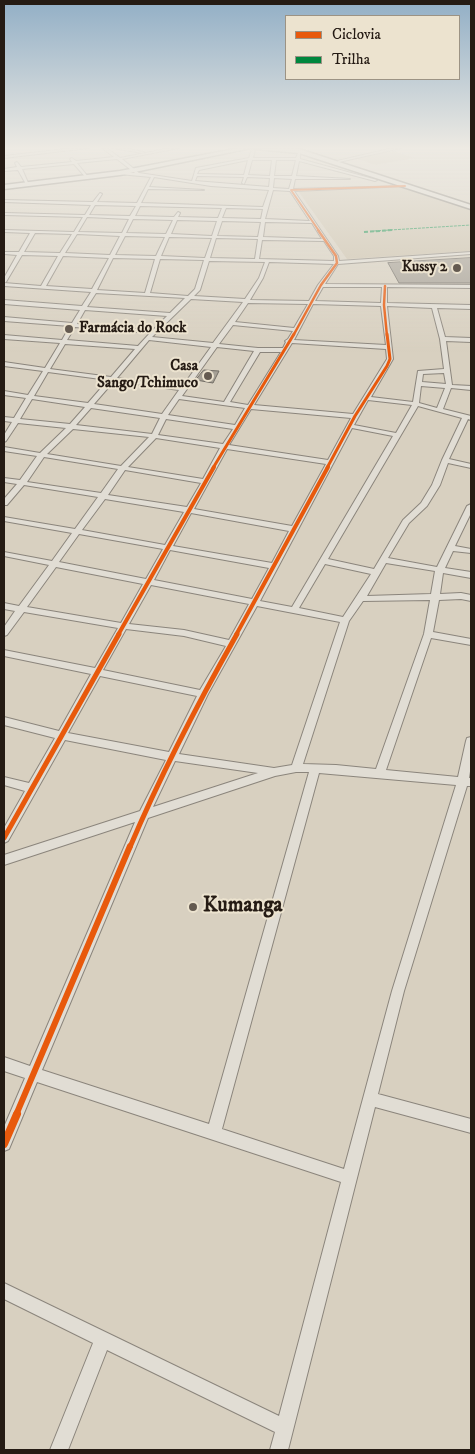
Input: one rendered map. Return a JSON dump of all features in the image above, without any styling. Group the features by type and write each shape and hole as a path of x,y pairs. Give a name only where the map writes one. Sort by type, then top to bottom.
{"street":[{"path":"34,221 37,216"},
{"path":"80,216 313,222"},
{"path":"43,287 87,216"},
{"path":"4,503 22,483 41,456 70,428 88,404 148,338 191,297 200,283 221,216"},
{"path":"257,260 264,216"},
{"path":"4,838 236,427 285,350 288,341 321,285 337,263 338,258 309,216"},
{"path":"4,440 32,397 94,291 133,218"},
{"path":"147,294 158,257 176,218"},
{"path":"26,232 30,226"},
{"path":"4,231 326,240"},
{"path":"33,232 4,283 94,291 247,300 384,306 471,307"},
{"path":"4,253 337,263 471,253"},
{"path":"4,633 124,468 154,436 164,416 247,300 261,278 268,260"},
{"path":"321,285 471,286"},
{"path":"4,1144 143,816 171,758 203,694 256,602 355,416 387,366 390,359 384,306 385,286"},
{"path":"4,302 171,315"},
{"path":"434,306 443,339 449,386 440,409"},
{"path":"4,319 154,332"},
{"path":"231,323 295,330"},
{"path":"4,337 139,348"},
{"path":"148,338 258,350 285,350"},
{"path":"443,339 471,340"},
{"path":"288,341 388,347"},
{"path":"226,404 258,350"},
{"path":"4,364 184,389"},
{"path":"294,610 416,404 420,372 447,371"},
{"path":"419,384 471,388"},
{"path":"4,393 236,427"},
{"path":"177,398 355,416"},
{"path":"296,768 345,620 361,598 406,522 430,495 436,485 445,460 468,417 416,404 367,398"},
{"path":"4,419 70,428 154,436 330,463"},
{"path":"350,426 397,435"},
{"path":"4,449 205,481"},
{"path":"445,460 469,466 471,456"},
{"path":"4,480 294,529"},
{"path":"379,774 428,634 440,569 450,548 467,526 471,506"},
{"path":"4,518 76,533 274,566"},
{"path":"450,548 471,551"},
{"path":"4,554 345,620"},
{"path":"324,560 376,572"},
{"path":"383,560 471,575"},
{"path":"361,598 434,596 471,598"},
{"path":"4,606 123,626 184,633 232,644"},
{"path":"428,634 471,642"},
{"path":"4,653 203,694"},
{"path":"4,721 61,736 171,758 274,772"},
{"path":"280,1450 398,991 467,781 471,742"},
{"path":"4,860 274,772 296,768 467,781"},
{"path":"214,1133 315,768"},
{"path":"4,781 32,788"},
{"path":"4,1064 350,1178"},
{"path":"370,1099 471,1126"},
{"path":"4,1291 285,1428"},
{"path":"59,1450 103,1339"}],"shaded area":[{"path":"316,216 471,216 471,251 347,259"}],"building":[{"path":"471,258 471,283 399,283 388,263"},
{"name":"Casa Sango/Tchimuco","path":"204,370 219,371 213,383 196,380"}],"marked path":[{"path":"364,232 471,225"}],"cycle path":[{"path":"4,838 224,448 285,350 321,285 337,263 336,256 309,216"},
{"path":"4,1144 143,816 203,694 355,416 387,366 390,359 384,305 385,286"}],"place":[{"name":"Kussy 2","path":"457,268"},
{"name":"Farmácia do Rock","path":"69,329"},
{"name":"Casa Sango/Tchimuco","path":"208,376"},
{"name":"Kumanga","path":"193,907"}]}
